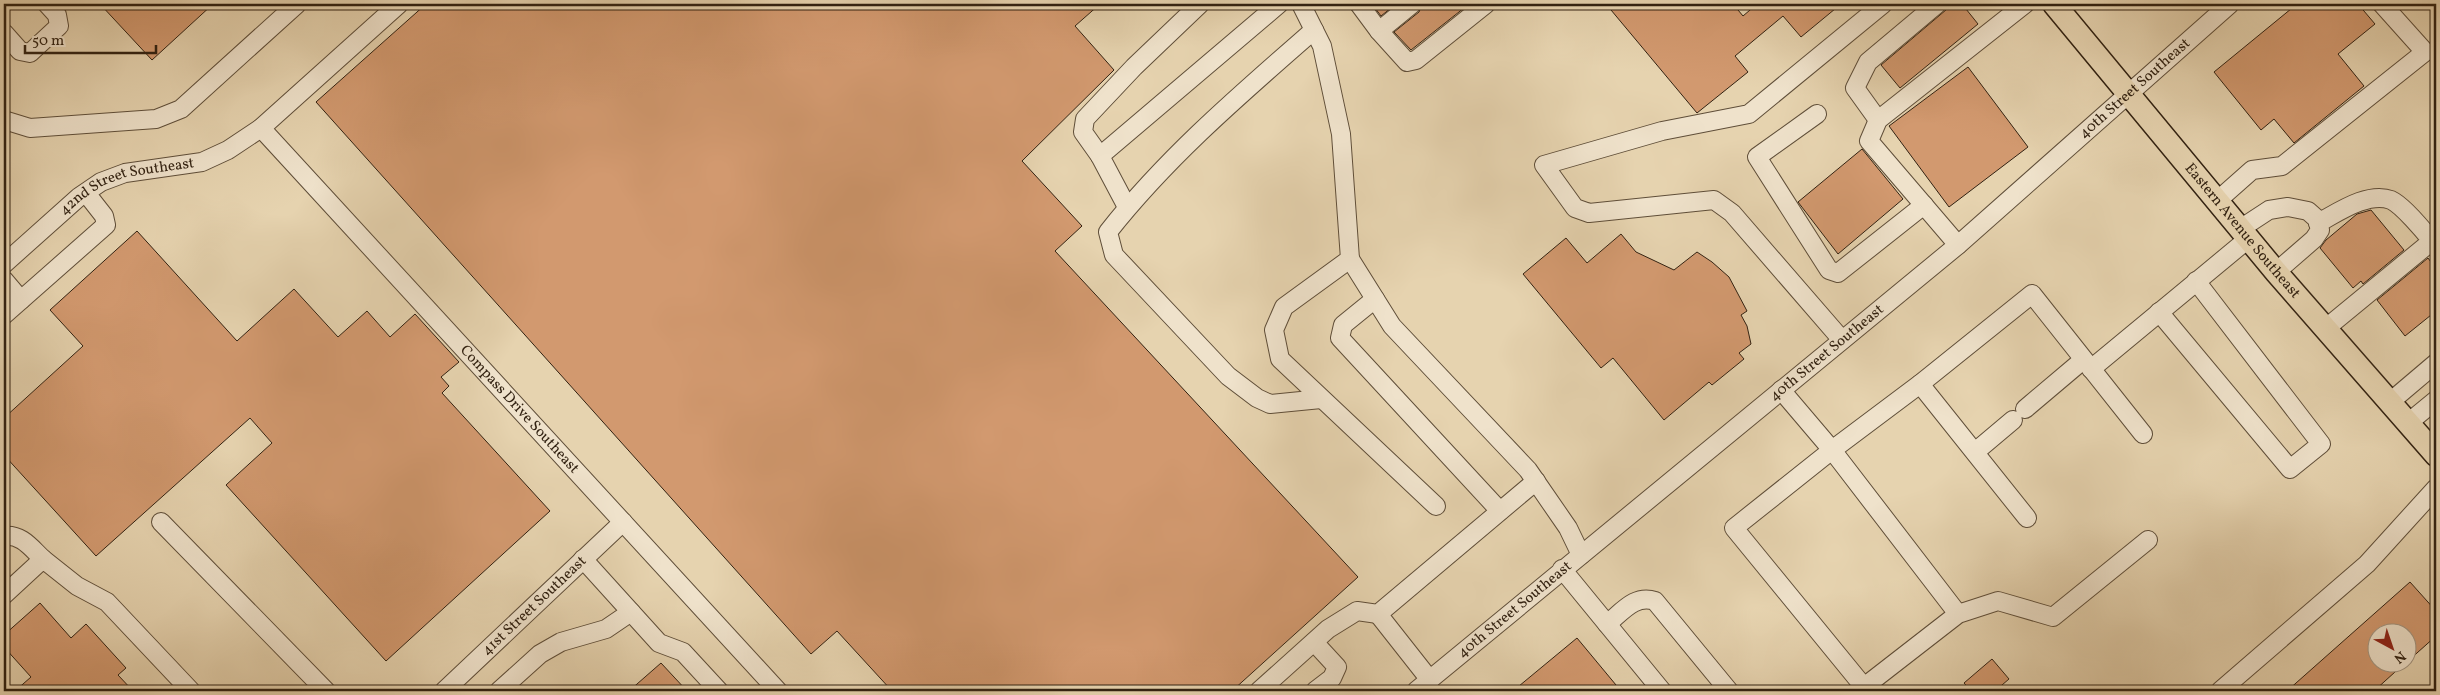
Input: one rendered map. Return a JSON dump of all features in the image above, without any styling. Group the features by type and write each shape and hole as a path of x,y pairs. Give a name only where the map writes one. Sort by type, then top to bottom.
{"main road":[{"name":"Eastern Avenue Southeast","path":"2054,4 2129,92 2276,272 2436,455"}],"street":[{"path":"4,33 20,51 30,53 59,26 57,15 47,4"},
{"path":"4,120 30,128 156,119 181,108 297,4"},
{"name":"42nd Street Southeast","path":"4,264 101,182 125,173 202,162 228,150 261,128 399,4"},
{"path":"1128,207 1100,156 1084,132 1085,119 1134,66 1200,4"},
{"path":"1100,156 1279,4"},
{"path":"1301,4 1322,46 1341,134 1350,259 1392,326 1536,480 1568,528 1581,555"},
{"path":"1359,4 1379,31 1407,62 1416,60 1486,4"},
{"path":"1379,31 1412,4"},
{"path":"1842,340 1732,213 1714,200 1589,213 1575,208 1544,165 1662,131 1749,114 1883,4"},
{"path":"1878,120 1855,88 1868,62 1937,4"},
{"path":"1958,245 1869,141 1878,120 2025,4"},
{"name":"40th Street Southeast","path":"1416,691 1958,245 2230,4"},
{"path":"2217,201 2252,170 2282,166 2431,55 2382,4"},
{"path":"1314,30 1225,108 1141,191 1108,232 1114,255 1228,376 1257,398 1270,404 1321,399"},
{"path":"1817,114 1757,157 1829,270 1838,272 1924,205"},
{"name":"Compass Drive Southeast","path":"261,128 778,691"},
{"path":"4,316 106,225 104,216 86,193"},
{"path":"2318,223 2373,198 2391,200 2434,240 2325,329"},
{"path":"1975,452 2019,415 2159,312 2196,281 2269,210 2288,208 2308,211 2317,218 2320,230 2314,239 2276,272"},
{"path":"1350,259 1284,307 1274,330 1280,359 1436,506"},
{"path":"4,280 21,300"},
{"path":"2159,312 2290,469 2321,444 2196,281"},
{"path":"2143,434 2032,294 1920,384 1832,450 1734,528 1864,686 1958,614 1998,602 2053,616 2148,540"},
{"path":"1375,299 1342,325 1340,338 1500,511"},
{"path":"2390,402 2436,363"},
{"path":"1920,384 2027,518"},
{"path":"1781,390 1832,450 1958,614"},
{"path":"2408,424 2436,400"},
{"path":"1378,614 1536,480"},
{"path":"2220,691 2367,564 2436,488"},
{"path":"161,522 326,691"},
{"name":"41st Street Southeast","path":"444,691 623,522"},
{"path":"4,536 12,535 21,538 43,559 78,586 107,602 191,691"},
{"path":"4,595 43,559"},
{"path":"583,560 660,644 683,652 719,691"},
{"path":"1562,569 1662,691"},
{"path":"1607,624 1636,600 1646,598 1655,601 1729,691"},
{"path":"1259,691 1328,629 1357,611 1378,614 1430,680"},
{"path":"499,691 540,654 561,642 606,629 631,612"},
{"path":"1314,642 1338,667 1332,678 1315,691"}],"building":[{"path":"100,4 213,4 152,60"},
{"path":"426,4 1100,4 1075,26 1114,70 1022,161 1082,226 1055,251 1358,577 1232,691 892,691 837,631 811,654 316,102"},
{"path":"1372,4 1396,4 1381,16"},
{"path":"1422,4 1469,4 1411,50 1394,32 1419,12"},
{"path":"1606,4 1733,4 1743,16 1757,4 1841,4 1801,37 1783,16 1735,56 1748,72 1697,113"},
{"path":"1953,4 1962,4 1978,24 1900,88 1881,65"},
{"path":"2297,4 2358,4 2375,24 2338,54 2364,86 2294,143 2274,119 2261,130 2214,72"},
{"path":"1968,67 2028,147 1949,207 1889,126"},
{"path":"1862,149 1903,199 1838,254 1798,202"},
{"path":"2371,210 2404,250 2363,284 2361,281 2353,288 2320,248 2326,240 2357,214"},
{"path":"137,231 237,341 294,289 338,337 367,311 390,337 415,314 459,362 441,377 449,386 442,393 550,511 386,661 226,485 272,443 250,418 96,556 4,455 4,418 83,346 50,310"},
{"path":"1621,234 1636,252 1674,270 1697,252 1729,277 1747,311 1741,315 1747,326 1751,344 1739,353 1744,359 1712,385 1709,382 1664,420 1613,358 1601,368 1523,274 1566,238 1587,263"},
{"path":"2428,258 2436,269 2436,311 2405,336 2377,300"},
{"path":"2410,582 2436,611 2436,636 2418,652 2418,622 2368,622 2368,672 2395,672 2374,691 2287,691"},
{"path":"40,603 71,638 86,624 126,668 118,675 133,691 15,691 31,677 4,647 4,635"},
{"path":"1577,638 1621,691 1513,691"},
{"path":"1992,659 2009,679 1995,691 1971,691 1964,683"},
{"path":"661,663 687,691 629,691"}]}
